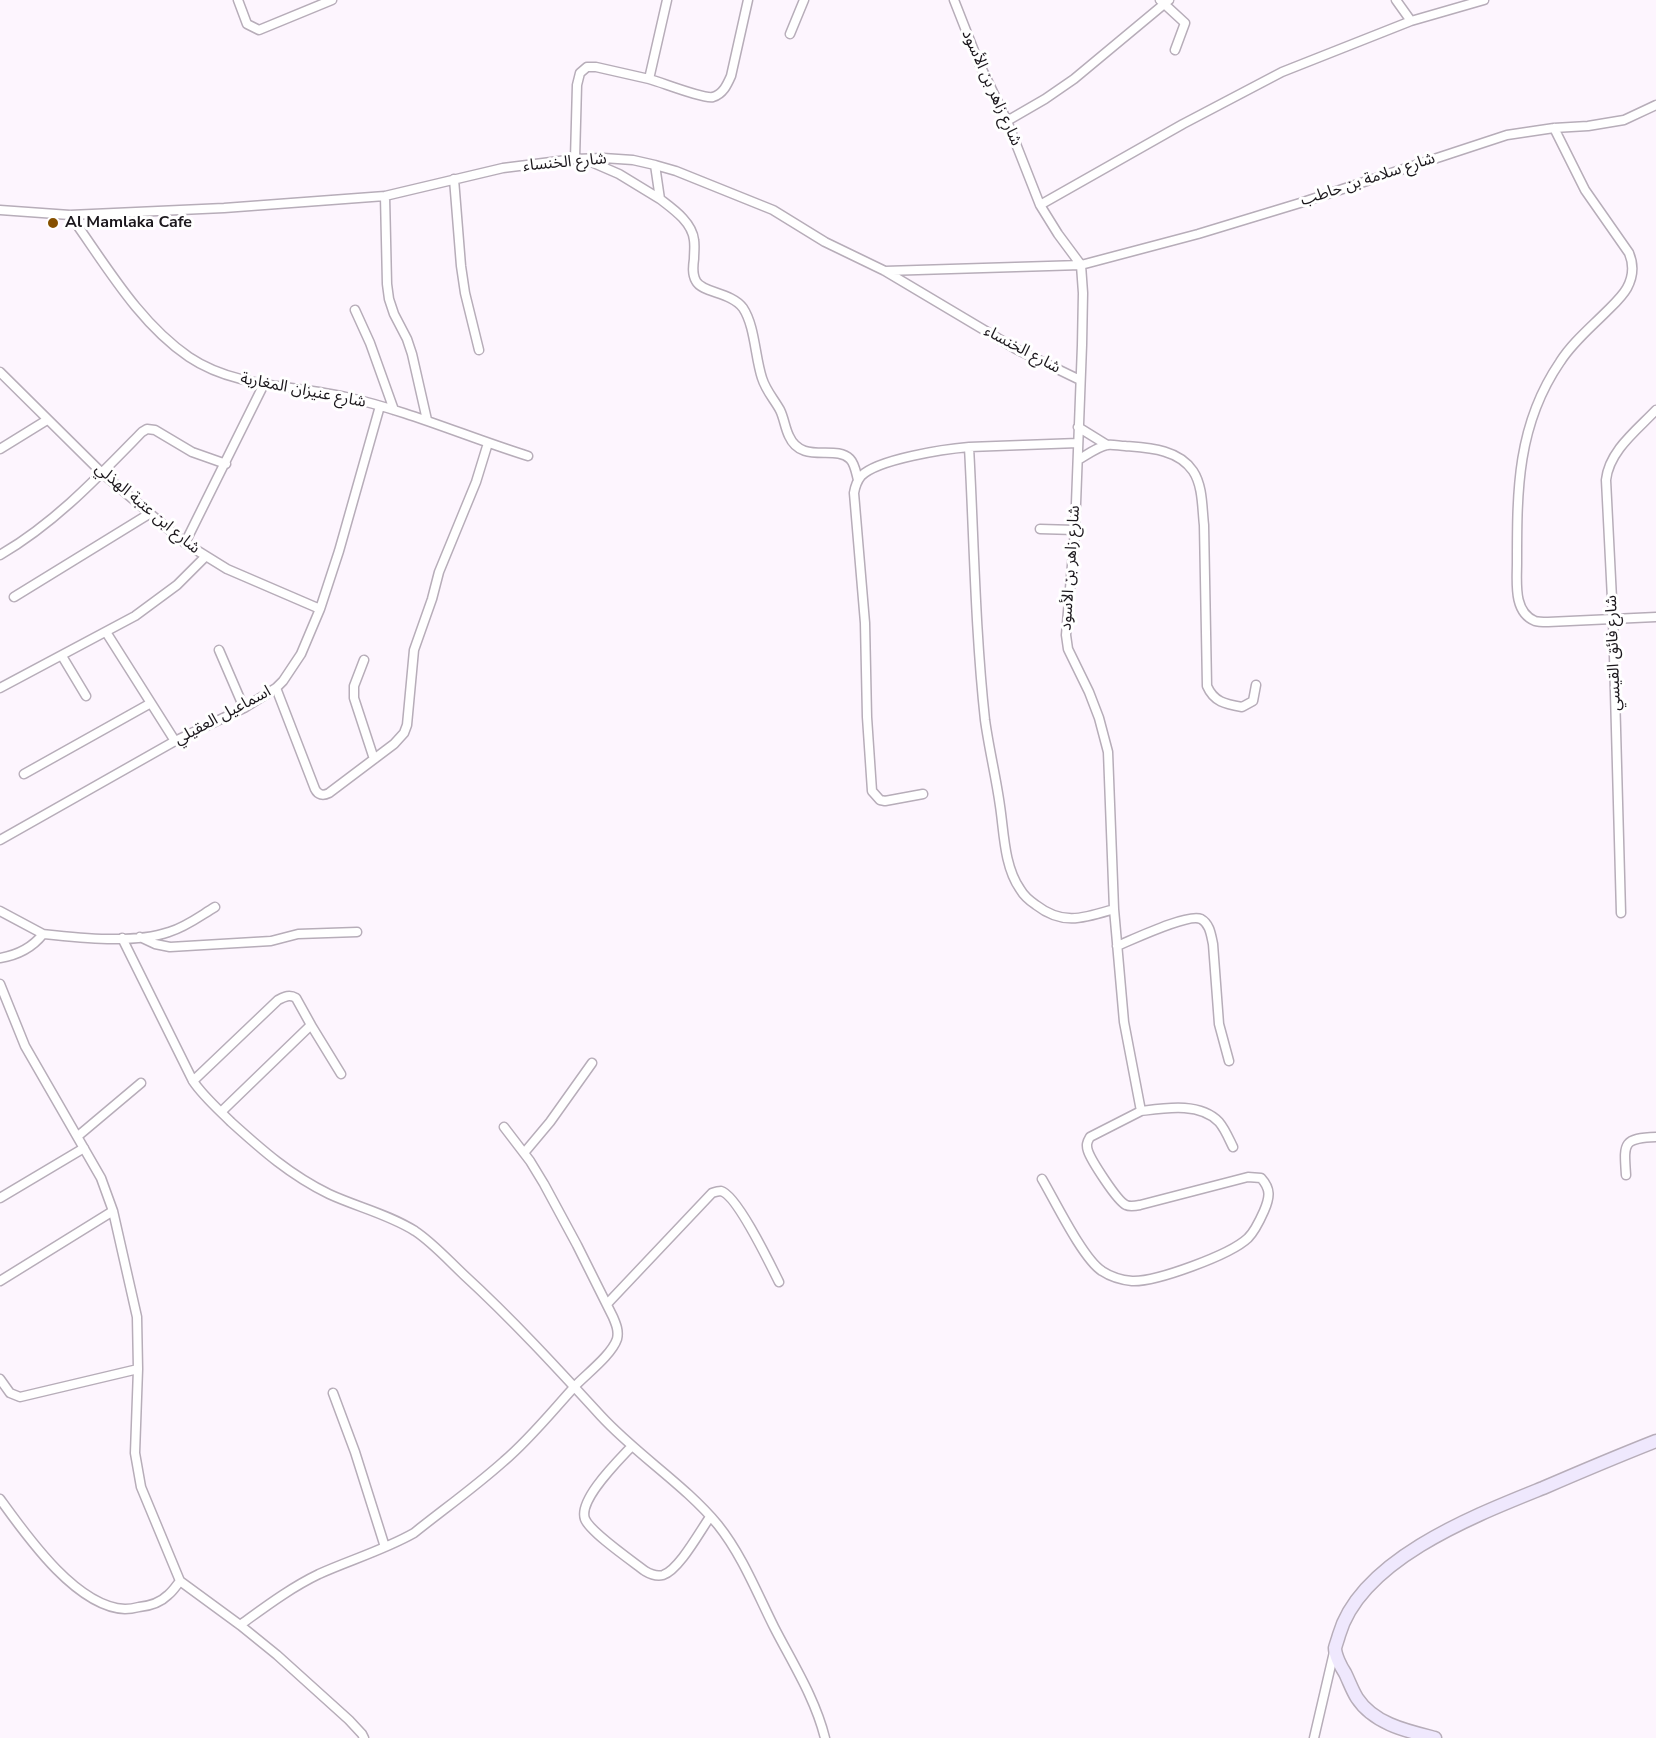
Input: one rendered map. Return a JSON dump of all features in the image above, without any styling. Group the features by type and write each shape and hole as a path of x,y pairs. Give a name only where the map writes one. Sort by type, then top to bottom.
{"street":[{"path":"238,0 247,24 259,30 332,0"},
{"path":"649,79 667,0"},
{"path":"748,0 731,76 720,94 708,97 649,79 596,67 587,67 582,70 577,85 580,159 619,174 660,199 683,219 692,232 694,240 693,273 695,280 699,286 728,296 742,308 750,326 765,386 779,409 793,443 808,452 845,455 853,464 858,480"},
{"path":"790,34 804,0"},
{"name":"شارع زاهر بن الأسود","path":"954,0 978,62 1007,121 1040,204 1081,265 1083,293 1078,460 1066,642 1100,718 1108,752 1117,946 1124,1022 1141,1112"},
{"path":"1396,0 1412,21"},
{"path":"1040,204 1282,72 1412,21 1484,0"},
{"path":"1007,121 1074,79 1164,1 1185,23 1175,50"},
{"name":"شارع سلامة بن حاطب","path":"885,271 1081,265 1288,207 1507,135 1624,120 1656,105"},
{"path":"1554,128 1585,190 1629,253 1633,261 1633,269 1627,288 1617,301 1560,361 1533,417 1520,465 1518,596 1526,615 1535,621 1656,617"},
{"name":"شارع الخنساء","path":"0,210 70,215 224,208 385,196 503,168 580,159 620,159 676,171 773,210 825,242 885,271 1016,349 1080,380"},
{"path":"655,165 660,199"},
{"path":"454,179 461,266 479,350"},
{"path":"385,196 389,298 412,354 427,420"},
{"name":"شارع عنيزان المغاربة","path":"70,215 135,306 150,323 190,358 243,380 311,390 394,410 528,456"},
{"path":"355,309 394,410"},
{"name":"شارع ابن عتبة الهذلي","path":"0,372 102,473 185,543 227,569 320,609"},
{"path":"185,543 264,384"},
{"name":"اسماعيل العقيلي","path":"0,840 175,741 244,708 276,688 301,654 320,609 380,406"},
{"name":"شارع فائق القيسي","path":"1621,913 1613,619 1606,480 1607,472 1621,447 1656,410"},
{"path":"0,449 47,420"},
{"path":"1078,427 1107,445 1147,448 1171,453 1187,464 1192,471 1197,479 1202,500 1204,525 1207,686 1213,698 1242,707 1253,701 1256,685"},
{"path":"0,555 47,524 142,432 155,430 192,452 226,464"},
{"path":"276,688 315,789 319,794 329,793 394,744 404,733 407,725 411,674 417,640 439,572 468,503 488,443"},
{"path":"923,794 885,801 880,800 873,791 854,493 858,480 869,470 901,459 942,450 1078,443"},
{"path":"1078,460 1107,445"},
{"path":"969,447 978,641 986,723 1010,863 1020,889 1029,900 1053,916 1066,919 1090,916 1114,909"},
{"path":"14,597 149,514"},
{"path":"1040,529 1075,530"},
{"path":"0,688 135,616 177,585 205,557"},
{"path":"106,632 175,741"},
{"path":"219,651 244,708"},
{"path":"62,656 86,696"},
{"path":"364,660 354,687 354,698 374,759"},
{"path":"24,774 151,703"},
{"path":"0,911 43,934 74,938 122,938 160,935 180,928 215,907"},
{"path":"1117,946 1187,918 1201,919 1206,923 1213,944 1220,1034 1229,1061"},
{"path":"140,937 154,944 170,947 267,941 298,934 357,932"},
{"path":"0,958 28,948 43,934"},
{"path":"122,938 193,1081 221,1112 292,1174 329,1194 389,1218 418,1234 480,1289 631,1447 686,1493 710,1517 730,1543 807,1687 825,1738"},
{"path":"0,984 25,1046 101,1178 113,1211 137,1317 135,1453 141,1487 180,1581 289,1665 349,1720 364,1738"},
{"path":"193,1081 259,1017 282,998 291,996 296,998 341,1074"},
{"path":"221,1112 311,1025"},
{"path":"524,1153 550,1122 592,1063"},
{"path":"78,1136 141,1083"},
{"path":"1042,1179 1087,1256 1099,1270 1122,1280 1147,1280 1215,1257 1246,1240 1260,1219 1270,1196 1269,1189 1261,1178 1248,1177 1133,1206 1126,1205 1117,1197 1091,1158 1088,1141 1095,1134 1141,1112 1168,1108 1203,1112 1218,1121 1233,1147"},
{"path":"240,1625 306,1581 414,1533 505,1460 538,1429 615,1342 617,1328 607,1304 544,1184 504,1127"},
{"path":"1626,1175 1625,1152 1628,1143 1635,1138 1656,1137"},
{"path":"0,1198 84,1148"},
{"path":"607,1304 712,1193 717,1191 726,1194 739,1210 779,1282"},
{"path":"0,1281 113,1211"},
{"path":"0,1379 10,1393 20,1396 138,1369"},
{"path":"333,1394 355,1452 385,1547"},
{"path":"1314,1738 1343,1622 1356,1601 1370,1585 1406,1556 1454,1526 1656,1441"},
{"path":"631,1447 606,1475 587,1502 585,1518 591,1529 645,1571 660,1576 679,1562 710,1517"},
{"path":"0,1499 42,1556 86,1594 105,1604 124,1609 149,1606 167,1597 180,1581"},
{"path":"1335,1649 1357,1698 1374,1716 1396,1727 1435,1738"}],"place":[{"name":"Al Mamlaka Cafe","path":"53,223"}]}
